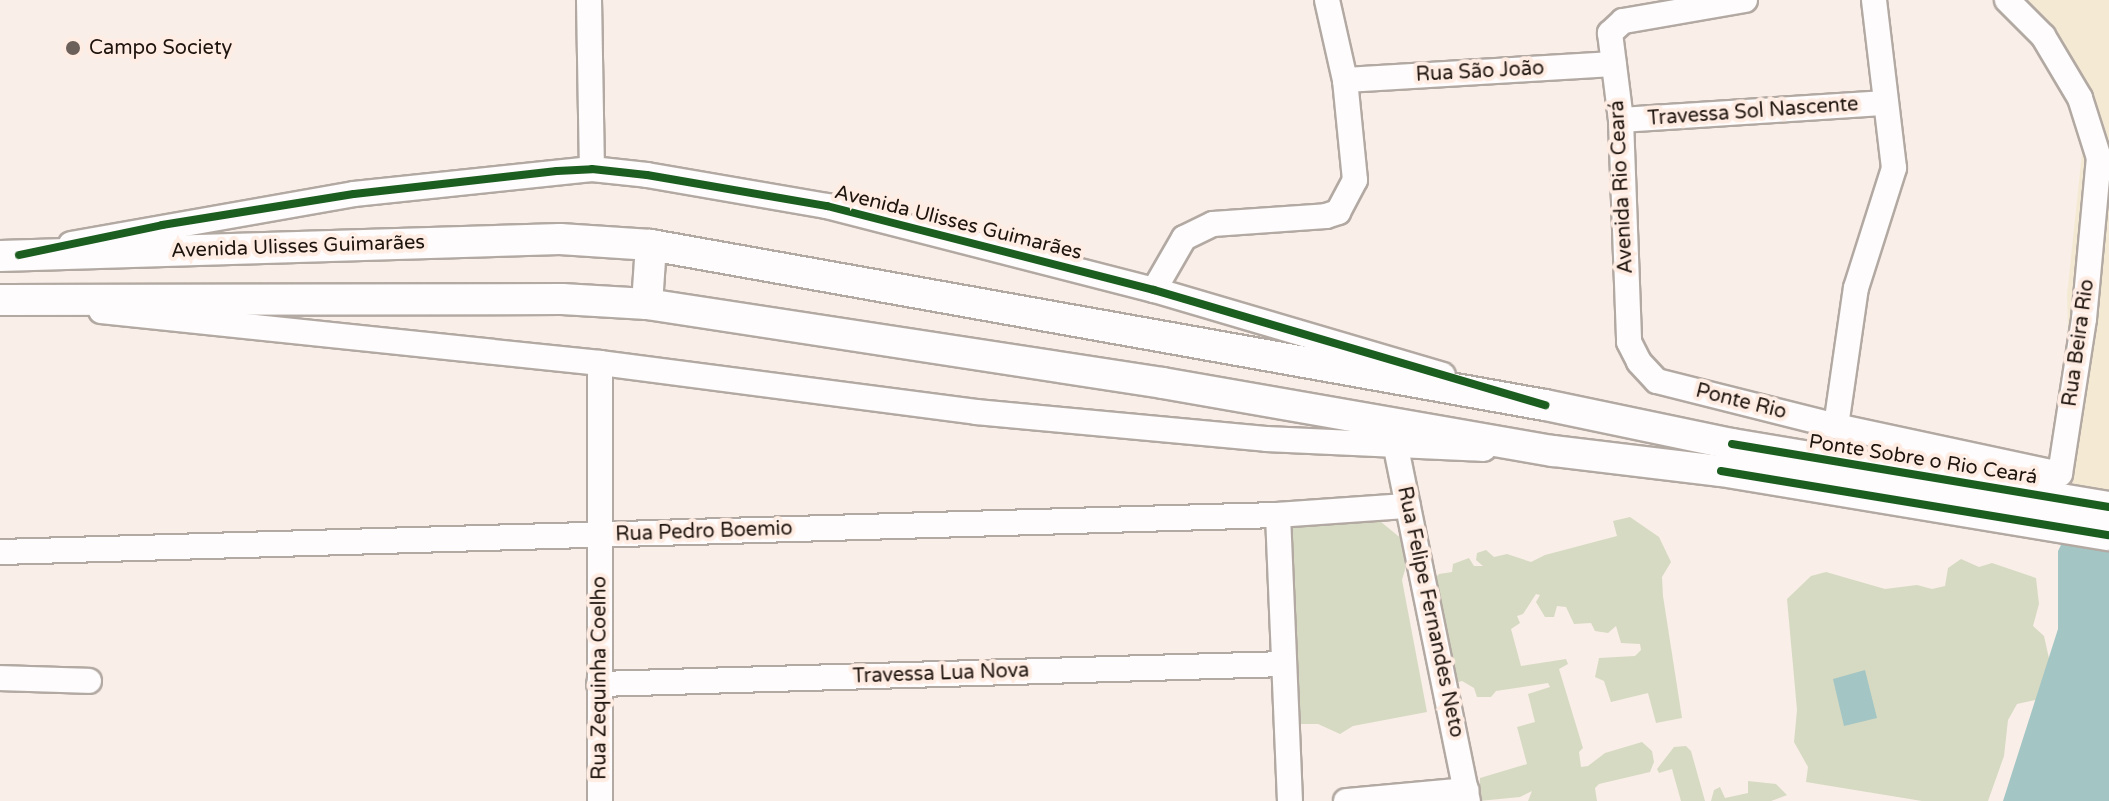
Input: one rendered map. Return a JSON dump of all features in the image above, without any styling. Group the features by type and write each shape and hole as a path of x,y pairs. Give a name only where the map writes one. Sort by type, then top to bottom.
{"main road":[{"name":"Avenida Ulisses Guimarães","path":"9,255 560,239 651,245 1545,405"},
{"path":"647,304 651,245"},
{"path":"7,300 562,299 647,304 1163,383 1394,435"},
{"name":"Ponte Sobre o Rio Ceará","path":"1545,405 1726,458 2109,535"},
{"name":"Ponte Sobre o Rio Ceará","path":"1394,435 1553,451 1726,458 2109,507"}],"street":[{"path":"589,0 592,169"},
{"path":"1154,290 1184,238 1213,224 1326,216 1338,212 1355,180 1345,80 1327,0"},
{"name":"Avenida Rio Ceará","path":"1629,342 1621,120 1610,33 1623,21 1745,0"},
{"path":"1836,426 1856,288 1894,168 1874,0"},
{"name":"Rua Beira Rio","path":"2007,0 2043,36 2080,98 2099,158 2084,319 2060,474"},
{"name":"Rua São João","path":"1345,80 1614,64"},
{"name":"Travessa Sol Nascente","path":"1621,120 1885,103"},
{"name":"Avenida Ulisses Guimarães","path":"9,255 162,225 354,194 592,169 647,175 827,206 1154,290 1545,405"},
{"path":"7,300 218,326 600,363 976,412 1394,435"},
{"name":"Ponte Rio","path":"1629,342 1639,362 1657,381 1836,426 2060,474"},
{"name":"Rua Zequinha Coelho","path":"600,363 600,801"},
{"name":"Rua Felipe Fernandes Neto","path":"1394,435 1467,795"},
{"name":"Rua Pedro Boemio","path":"0,552 1278,515 1408,506"},
{"path":"1278,515 1290,801"},
{"name":"Travessa Lua Nova","path":"599,684 1283,664"},
{"path":"0,678 89,681"},
{"path":"1346,801 1467,795"}],"green space":[{"path":"1375,517 1403,540 1410,553 1402,580 1427,712 1353,726 1340,734 1318,724 1293,724 1285,539 1291,535 1292,522"},
{"path":"1630,517 1659,537 1671,562 1662,577 1663,596 1682,718 1656,723 1648,693 1611,702 1604,681 1595,677 1599,658 1635,656 1641,650 1640,644 1621,643 1616,626 1608,633 1595,631 1591,623 1574,624 1566,607 1557,606 1554,617 1545,617 1536,602 1540,595 1536,594 1523,614 1517,616 1520,623 1511,629 1521,666 1566,659 1568,664 1559,669 1583,748 1579,752 1581,767 1588,766 1605,753 1642,742 1652,751 1654,762 1650,772 1599,784 1595,788 1597,801 1528,801 1532,791 1520,797 1479,801 1480,778 1527,764 1517,727 1535,722 1528,694 1550,687 1548,683 1496,691 1491,697 1477,697 1474,688 1462,681 1445,686 1434,579 1439,574 1452,572 1453,564 1469,558 1474,566 1483,566 1476,560 1477,553 1486,550 1494,557 1507,554 1531,562 1545,555 1617,536 1613,521"},
{"path":"1961,559 1979,567 1992,563 2036,578 2039,604 2033,626 2044,636 2052,672 2049,697 2017,704 2008,720 2004,756 1988,801 1922,801 1806,782 1808,767 1794,742 1797,710 1787,599 1811,576 1826,572 1885,589 1917,585 1932,589 1945,586 1948,568"},
{"path":"1686,746 1691,751 1705,801 1681,801 1672,769 1659,773 1657,769 1674,747"},
{"path":"1748,781 1776,784 1787,795 1771,801 1711,801 1714,790 1720,787 1725,798 1748,793"}],"sand":[{"path":"2002,0 2109,0 2109,525 2074,519 2067,295 2082,153 2076,116 2015,7"}],"water":[{"path":"2074,519 2109,525 2109,801 2003,801 2058,629 2058,551"},
{"path":"1865,670 1877,718 1844,726 1833,679"}],"cycle path":[{"path":"19,255 162,225 354,194 592,169 647,175 827,206 1154,290 1545,405"},
{"path":"1732,444 2109,507"},
{"path":"1721,471 2109,535"}],"place":[{"name":"Campo Society","path":"73,48"}]}
